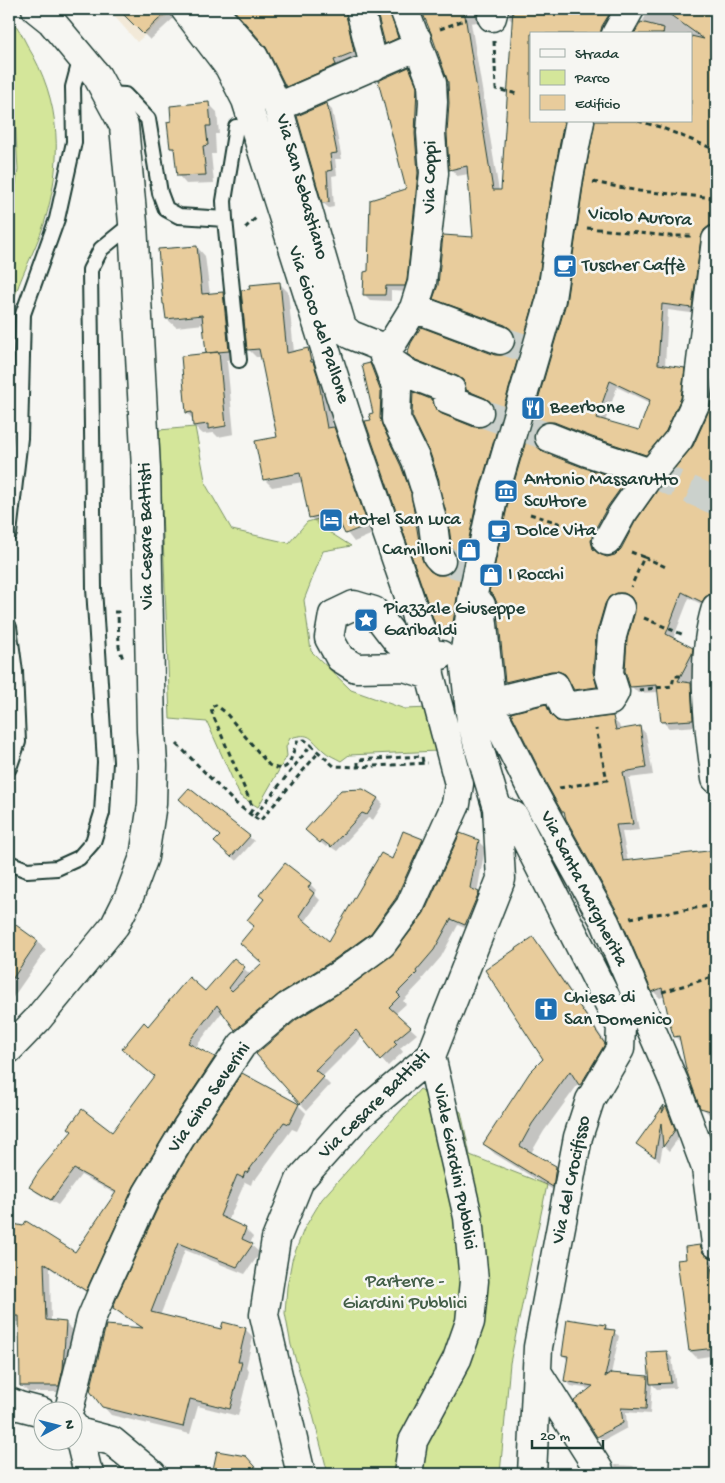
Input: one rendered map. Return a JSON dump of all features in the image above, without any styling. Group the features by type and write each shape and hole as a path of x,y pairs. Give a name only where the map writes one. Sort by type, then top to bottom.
{"street":[{"name":"Via Cesare Battisti","path":"9,1049 37,1020 115,925 129,897 144,857 152,804 154,765 151,731 146,469 133,223 124,126 98,76 51,21 36,9"},
{"name":"Via Gioco del Pallone","path":"186,9 229,67 246,100 430,664"},
{"name":"Via San Sebastiano","path":"212,9 254,57 278,107 342,327 350,335 386,349 408,374 451,390 448,400 479,412"},
{"path":"360,9 374,66"},
{"name":"Via Coppi","path":"386,349 414,308 422,282 434,173 431,133 434,102 432,83 417,39 404,9"},
{"path":"278,107 409,50 417,39"},
{"name":"Via Cesare Battisti","path":"301,1474 264,1315 276,1239 300,1180 354,1120 431,1056 501,879 497,808 470,721 465,667 475,575 532,350 551,299 569,177 580,122"},
{"path":"607,541 622,514 651,473 679,439 696,402 707,238"},
{"path":"414,308 500,340"},
{"path":"386,349 396,389 396,419 416,460 433,524 437,556 441,560"},
{"path":"549,437 586,452 651,473"},
{"name":"Via Santa Margherita","path":"475,575 483,610 491,702 494,714 533,792 604,922 674,1082 706,1168 716,1244"},
{"path":"491,702 555,686 564,707 610,701 615,692 609,673 612,636 620,608"},
{"path":"713,632 707,680 716,779"},
{"path":"430,664 465,667"},
{"name":"Via Gino Severini","path":"77,1400 91,1320 104,1288 147,1194 198,1110 242,1045 287,1007 341,974 382,944 410,906 456,804 459,784 430,664"},
{"name":"Via del Crocifisso","path":"497,808 514,816 621,1028 620,1049 590,1100 578,1137 538,1347 532,1474"},
{"name":"Viale Giardini Pubblici","path":"408,1474 413,1441 457,1359 470,1322 474,1281 468,1217 431,1056"},
{"path":"706,1168 716,1137"},
{"path":"537,1372 600,1474"},
{"path":"9,1402 32,1409"},
{"path":"82,1426 112,1441 152,1474"},
{"path":"81,1450 90,1474"}],"lane":[{"path":"9,534 20,438 23,314 58,219 74,142 73,87 81,57"},
{"path":"108,94 125,95 148,119 160,194 166,209 179,216 225,225"},
{"path":"236,127 224,201 239,360"},
{"path":"9,863 28,870 57,868 79,858 93,842 102,813 105,762 94,588 90,270 101,249 133,223"},
{"path":"9,627 15,672 18,742 9,768"}],"path":[{"path":"417,39 465,19 493,13 496,89 518,94"},
{"path":"642,122 660,127 716,150"},
{"path":"569,177 639,191 716,198"},
{"path":"225,225 242,231 277,197"},
{"name":"Vicolo Aurora","path":"562,226 707,238"},
{"path":"644,558 668,568"},
{"path":"620,608 697,641 713,632"},
{"path":"615,692 672,686 674,676 687,676 707,680"},
{"path":"250,813 252,808 212,713 212,706 216,705 225,712 269,765 275,768 285,767 291,761 294,746 298,741 305,740 312,744 334,766 358,768 423,763 422,756 358,760 358,768"},
{"path":"533,792 607,780 596,728"},
{"path":"254,816 312,744"},
{"path":"214,783 234,802 260,821 319,752"},
{"path":"604,922 716,905"},
{"path":"637,999 716,976"}],"shaded area":[{"path":"108,9 173,9 174,10 137,42"}],"green space":[{"path":"9,16 39,66 47,88 56,132 56,155 50,201 44,224 12,305 9,339 9,227 18,170 15,119 9,100"},
{"path":"195,427 206,485 232,530 289,543 307,522 322,518 329,532 351,546 323,551 304,600 311,651 351,690 405,709 430,708 438,751 349,755 341,761 326,752 310,737 290,738 286,747 287,756 258,807 240,796 207,722 170,719 159,430"},
{"name":"Parterre - Giardini Pubblici","path":"420,1089 461,1112 470,1155 547,1185 510,1363 500,1474 328,1474 312,1411 291,1345 285,1313 292,1260 304,1229 322,1199"}],"building":[{"path":"118,9 170,9 143,34"},
{"path":"233,9 345,9 354,52 334,60 336,65 286,87 266,47"},
{"path":"376,9 389,9 398,38 385,44"},
{"path":"421,9 464,9 493,190 501,190 513,9 595,9 610,13 600,32 530,32 530,122 564,122 536,296 478,495 452,629 436,627 365,421 371,420 369,414 373,413 362,365 370,363 381,392 380,418 411,493 422,559 430,571 437,575 445,575 452,571 456,564 456,556 452,549 439,480 430,453 412,416 413,392 433,400 436,410 442,414 474,427 482,427 489,424 494,417 494,409 491,402 466,390 463,380 457,376 416,360 407,354 411,343 421,327 495,355 503,355 510,352 514,346 515,338 512,330 505,325 433,299 438,285 443,235 473,237 467,166 449,170 447,133 448,82"},
{"path":"662,9 716,9 716,225 709,226 704,230 701,238 692,308 662,304 658,364 685,368 681,398 666,431 646,455 554,422 546,422 539,425 535,431 534,439 537,446 543,452 626,481 608,506 593,533 591,541 593,549 599,554 607,557 615,555 621,549 635,522 663,482 693,446 710,408 716,372 716,584 712,593 705,597 702,602 682,592 666,634 693,648 692,654 678,681 691,683 693,720 661,722 657,685 630,687 625,671 627,639 635,612 635,604 631,597 624,593 617,593 609,597 605,604 596,635 593,672 597,687 574,690 565,674 558,671 505,682 497,603 494,596 489,592 508,503 566,303 584,180 595,122 692,122 692,36 704,39","holes":["610,381 650,400 639,430 597,418"]},
{"path":"641,22 664,28 663,32 635,32"},
{"path":"409,67 417,86 415,134 418,173 407,280 405,286 386,286 385,295 363,295 364,272 368,271 370,200 406,189 378,81"},
{"path":"209,102 211,126 206,126 208,145 203,146 206,175 177,176 174,148 170,148 167,122 171,121 170,106"},
{"path":"327,103 337,153 330,154 332,170 327,171 329,202 322,203 297,116"},
{"path":"197,246 202,294 223,292 229,351 206,353 202,315 166,319 158,249"},
{"path":"280,282 287,353 308,348 311,362 313,362 318,377 327,428 334,427 368,525 345,534 339,521 330,523 327,514 309,518 300,473 263,480 255,441 277,437 259,349 247,350 241,290 250,289 249,285"},
{"path":"219,352 226,426 208,429 208,424 193,426 192,412 186,413 181,356"},
{"path":"546,704 550,714 557,721 566,722 613,716 616,730 640,726 646,768 623,772 633,824 616,825 623,861 716,850 716,1091 711,1111 700,1108 686,1069 679,1036 674,1037 671,1028 662,988 652,992 619,915 566,819 564,812 562,812 547,785 511,713"},
{"path":"189,788 250,836 231,857 214,842 220,836 179,799"},
{"path":"363,789 378,798 367,815 362,813 331,847 322,840 320,843 305,830 341,790"},
{"path":"403,831 423,839 396,898 371,933 332,961 279,994 235,1030 217,1005 188,1043 215,1057 174,1119 134,1186 86,1291 44,1263 46,1320 66,1322 63,1369 59,1386 20,1386 19,1316 9,1316 9,1223 23,1226 26,1221 75,1252 116,1192 74,1169 51,1200 29,1187 39,1171 72,1131 68,1128 82,1109 112,1132 154,1076 122,1049 144,1022 148,1026 189,977 205,991 234,958 245,967 229,988 232,991 262,963 240,943 254,926 247,920 264,899 259,895 285,863 311,883 308,888 314,893 299,916 329,941 381,853 392,859"},
{"path":"460,833 479,840 470,888 479,892 465,925 451,919 434,950 416,971 417,973 397,993 400,996 389,1007 411,1027 394,1041 397,1044 380,1060 356,1030 315,1070 324,1077 300,1104 256,1054 296,1020 349,987 394,953 424,913"},
{"path":"9,920 38,941 9,984"},
{"name":"Chiesa di San Domenico","path":"533,937 605,1044 581,1084 579,1085 570,1071 532,1124 520,1146 556,1166 553,1187 483,1144 530,1072 543,1059 485,970"},
{"path":"242,1073 299,1104 289,1124 284,1122 247,1173 245,1172 243,1178 237,1175 220,1216 246,1228 242,1239 253,1244 237,1267 178,1243 151,1312 221,1329 223,1322 246,1328 238,1362 242,1362 230,1409 190,1399 183,1427 102,1407 90,1391 106,1325 143,1328 113,1308 118,1294 161,1201 200,1135"},
{"path":"664,1105 662,1113 666,1106 675,1130 663,1147 661,1123 655,1157 636,1144"},
{"path":"700,1245 703,1253 710,1258 716,1302 716,1348 689,1351 677,1260 686,1259 685,1247"},
{"path":"567,1319 606,1325 605,1329 615,1330 605,1377 611,1373 648,1376 646,1409 621,1408 623,1423 597,1437 574,1401 593,1386 564,1381 568,1356 562,1355"},
{"path":"667,1351 671,1383 650,1384 647,1352"},
{"path":"217,1451 246,1456 262,1474 212,1474"}],"tunnel":[{"path":"500,340 528,349"},
{"path":"479,412 507,422"},
{"path":"521,427 549,437"},
{"path":"651,473 716,501"},
{"path":"441,560 470,568"}],"place":[{"name":"Tuscher Caffè","path":"565,266"},
{"name":"Beerbone","path":"533,408"},
{"name":"Antonio Massarutto Scultore","path":"506,491"},
{"name":"Hotel San Luca","path":"331,520"},
{"name":"Dolce Vita","path":"499,531"},
{"name":"Camilloni","path":"469,550"},
{"name":"I Rocchi","path":"491,575"},
{"name":"Piazzale Giuseppe Garibaldi","path":"366,620"},
{"name":"Chiesa di San Domenico","path":"546,1009"}]}
